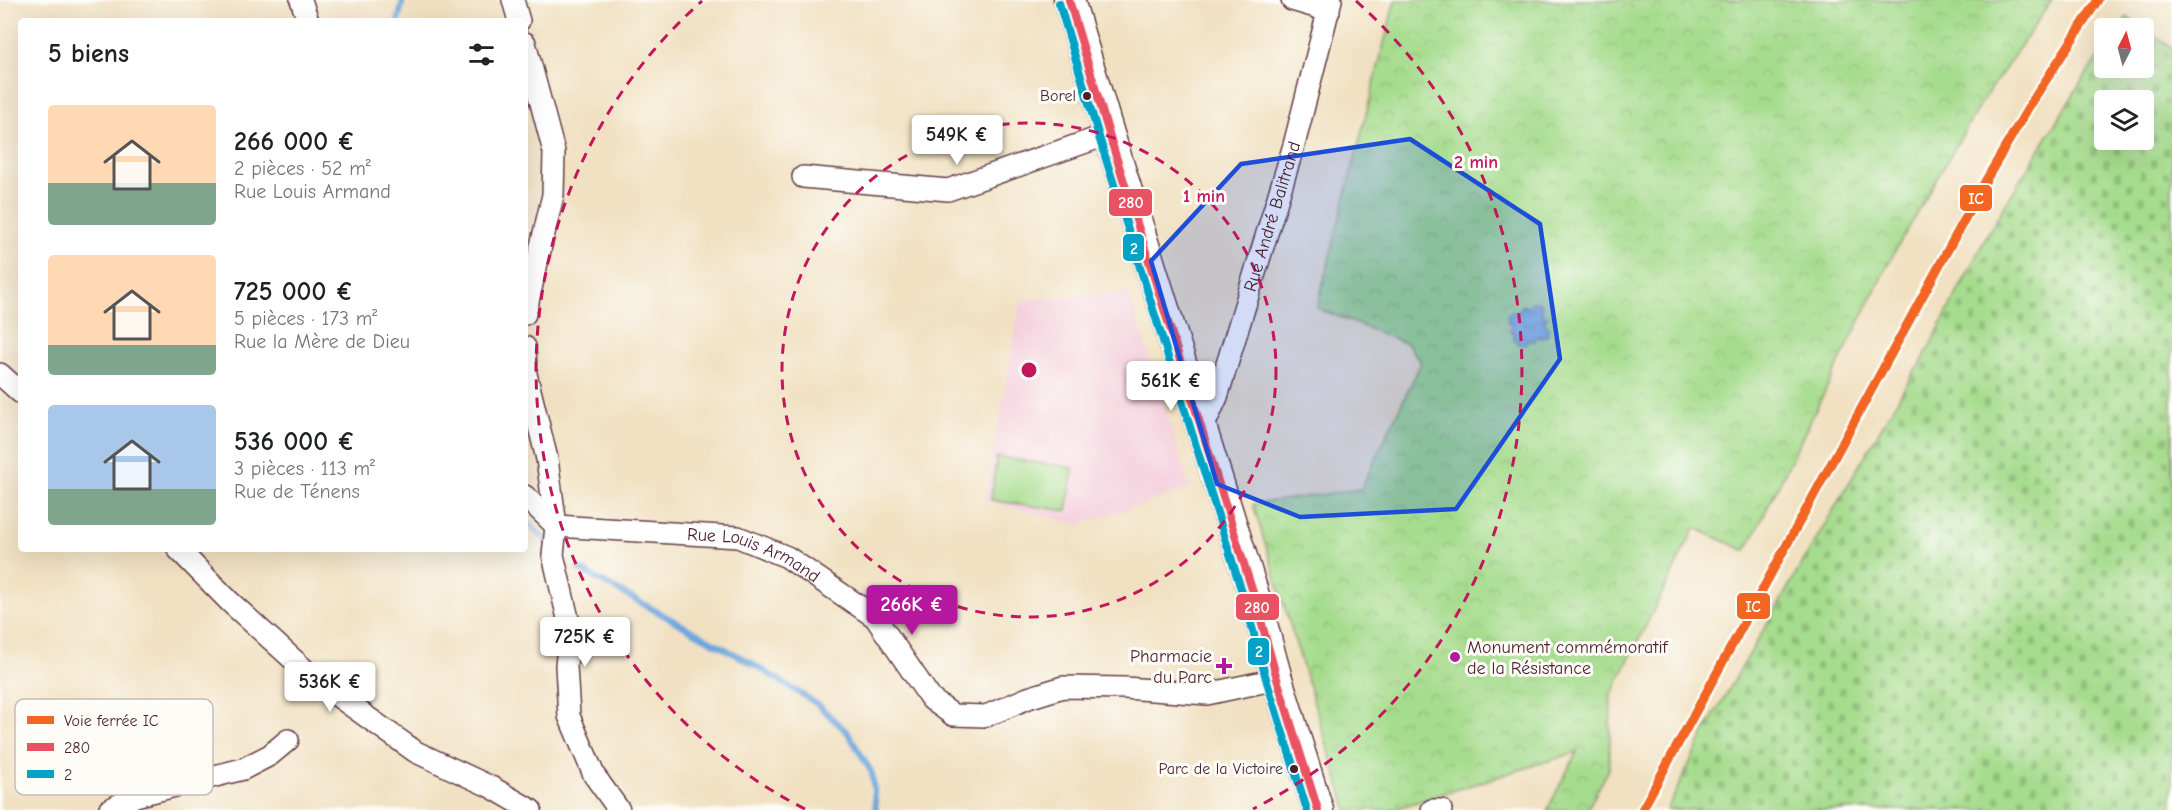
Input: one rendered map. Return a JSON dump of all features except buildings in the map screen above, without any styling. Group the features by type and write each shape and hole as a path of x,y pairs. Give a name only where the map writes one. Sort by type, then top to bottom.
{"main road":[{"path":"1069,0 1256,602 1276,679 1318,810"}],"street":[{"path":"301,0 307,18"},
{"path":"513,0 518,18"},
{"path":"1292,0 1330,5"},
{"name":"Rue André Balitrand","path":"1202,430 1217,397 1294,145 1330,5"},
{"path":"528,54 554,152 553,195 528,301"},
{"path":"803,177 948,190 1109,134"},
{"path":"0,374 18,390"},
{"path":"528,382 547,459 556,526 553,555 570,627 566,666 569,716 594,775 619,810"},
{"path":"528,499 556,526"},
{"name":"Rue Louis Armand","path":"556,526 738,537 787,556 875,617 931,699 953,715 986,716 1028,698 1063,687 1125,688 1207,694 1276,679"},
{"path":"181,552 230,602 318,682 416,752 491,787 531,810"},
{"path":"213,776 243,768 270,755 288,740"},
{"path":"109,810 139,795"},
{"path":"1432,810 1442,810"}],"highlighted area":[{"path":"1410,139 1540,224 1560,359 1456,509 1300,517 1217,484 1151,261 1241,164"}],"shaded area":[{"path":"1129,293 1190,489 1078,525 985,500 1021,300"}],"green space":[{"name":"Parc de la Victoire","path":"1395,0 2052,0 1976,111 1889,262 1746,551 1695,528 1611,695 1609,769 1587,810 1547,810 1577,752 1391,810 1347,810 1253,504 1361,489 1421,363 1408,344 1317,308"},
{"path":"2154,36 2172,48 2172,810 1667,810 1707,727 1916,368 1919,367 1989,231 2094,64 2094,78 2154,78"},
{"path":"997,457 1073,468 1067,511 991,500"}],"water":[{"path":"1533,302 1540,303 1542,314 1547,317 1544,322 1548,327 1548,335 1542,338 1537,337 1534,342 1529,339 1525,344 1519,344 1513,339 1515,333 1510,331 1512,325 1508,323 1507,315 1512,311 1519,311 1522,305 1527,307"}],"waterway":[{"path":"399,18 403,0"},
{"path":"528,523 545,539"},
{"path":"579,569 753,664 817,704 848,733 872,773 876,810"}],"rail line":[{"name":"IC","path":"1642,810 1986,180 2031,103 2098,0"}],"transit line":[{"name":"280","path":"1069,0 1256,602 1277,679 1318,810"},
{"name":"2","path":"1059,3 1246,605 1267,682 1307,810"}],"place":[{"name":"Borel","path":"1087,96"},
{"name":"Monument commémoratif de la Résistance","path":"1455,657"},
{"name":"Pharmacie du Parc","path":"1224,666"},
{"name":"Parc de la Victoire","path":"1294,769"}]}
